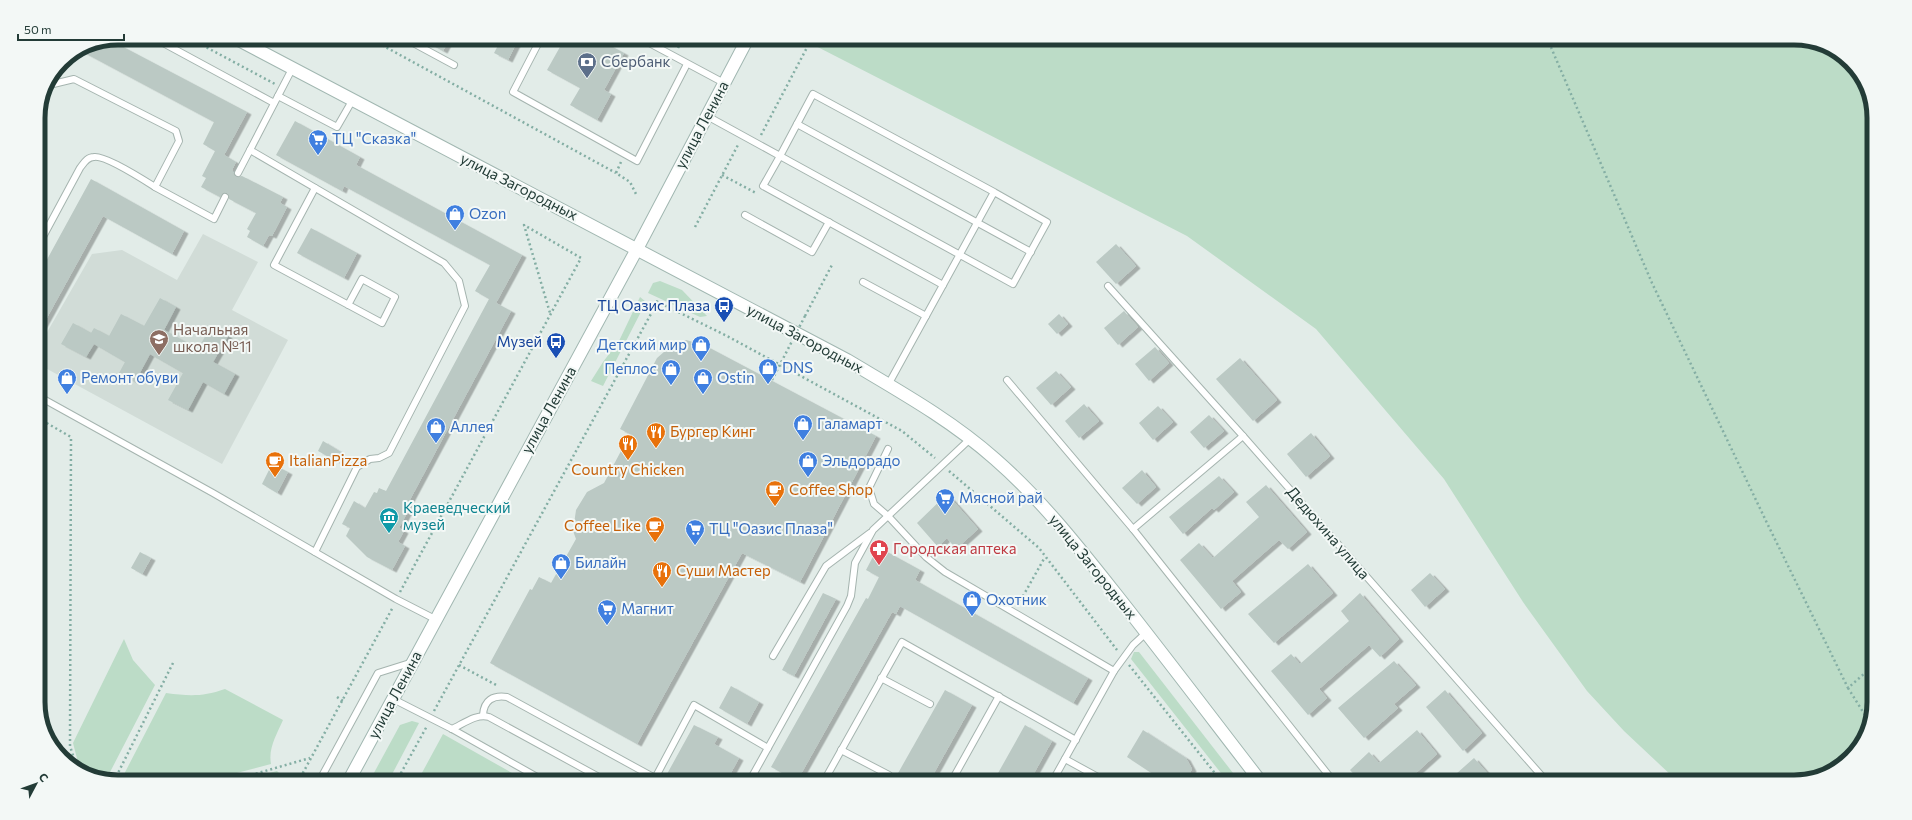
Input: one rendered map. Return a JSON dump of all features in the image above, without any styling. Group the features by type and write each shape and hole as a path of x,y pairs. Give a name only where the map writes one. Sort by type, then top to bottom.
{"main road":[{"name":"улица Загородных","path":"248,45 847,360 929,409 970,439 1017,480 1051,515 1146,633 1256,775"},
{"name":"улица Ленина","path":"352,775 435,619 637,249 744,45"}],"lane":[{"path":"167,45 274,103"},
{"path":"417,45 454,65"},
{"path":"537,45 513,92 637,161 687,64"},
{"path":"652,45 724,83"},
{"path":"238,173 292,69"},
{"path":"54,84 74,79 176,130 179,141 155,187"},
{"path":"707,116 743,136 757,143 780,156 960,254 1013,284 1047,222 813,94 780,156 763,186 943,285"},
{"path":"278,96 337,127 352,101"},
{"path":"797,124 1031,252"},
{"path":"250,150 444,263 460,281 465,306 389,452 380,458 370,459 357,467 315,552"},
{"path":"45,233 80,168 87,159 95,156 104,159 214,219 225,197"},
{"path":"315,188 274,264 348,305 382,323 395,297 362,279 348,305"},
{"path":"888,385 994,192"},
{"path":"745,215 812,252 829,222"},
{"path":"863,282 926,316"},
{"name":"Дедюхина улица","path":"1108,286 1243,436 1540,775"},
{"path":"1007,380 1133,528 1328,775"},
{"path":"45,400 213,493 396,600 435,619"},
{"path":"1133,528 1243,436"},
{"path":"773,656 826,566 873,530 970,439"},
{"path":"888,449 869,488 874,504 888,516 926,557 945,572 1114,671"},
{"path":"753,775 847,606 851,596 855,563 873,530"},
{"path":"1056,775 1114,671 1123,658 1146,633"},
{"path":"827,775 902,642 1076,740"},
{"path":"323,775 378,673 413,662"},
{"path":"881,678 930,704"},
{"path":"483,715 483,707 490,698 507,696 645,775"},
{"path":"955,775 999,696"},
{"path":"393,699 452,729 534,775"},
{"path":"657,775 694,705 768,748"},
{"path":"452,729 483,715"},
{"path":"483,715 595,775"},
{"path":"841,750 889,775"},
{"path":"1065,759 1094,775"}],"path":[{"path":"202,45 282,88"},
{"path":"382,45 616,173 630,182 636,194"},
{"path":"673,57 679,46 688,45"},
{"path":"757,143 808,45"},
{"path":"1550,45 1652,283 1848,688 1866,716"},
{"path":"695,227 743,136"},
{"path":"616,173 625,154"},
{"path":"302,775 581,258 524,225 550,313"},
{"path":"772,380 833,263"},
{"path":"400,775 657,301 727,336 902,431 1039,548 1123,658 1216,775"},
{"path":"45,422 72,437 70,746 75,760"},
{"path":"1014,613 1045,557"},
{"path":"118,775 174,661"},
{"path":"459,665 500,687"},
{"path":"1848,688 1867,671"},
{"path":"336,697 343,701"},
{"path":"251,775 311,758"}],"shaded area":[{"name":"Начальная школа №11","path":"203,234 258,262 232,310 288,340 222,464 45,368 45,336 92,254 122,250 177,280"}],"green space":[{"path":"814,45 1799,45 1813,47 1822,51 1846,66 1861,90 1865,99 1867,113 1867,707 1865,721 1861,730 1846,754 1835,763 1813,773 1794,775 1671,775 1624,731 1587,691 1523,602 1444,479 1316,329 1187,236"},
{"path":"660,281 682,290 707,316 700,317 648,293 653,283"},
{"path":"640,297 646,302 603,386 591,381 619,341"},
{"path":"124,639 133,660 155,685 109,775 95,771 78,763 73,743"},
{"path":"1134,652 1139,652 1235,775 1222,775 1131,659"},
{"path":"225,689 283,720 272,747 270,758 271,764 229,775 124,775 166,693 196,695"},
{"path":"412,721 419,723 392,775 373,775 400,725"},
{"path":"443,734 516,775 421,775"},
{"path":"277,771 281,775 261,775"}],"building":[{"path":"120,45 247,112 224,155 236,162 232,170 236,177 242,176 283,197 280,203 287,207 272,236 269,235 263,246 247,237 250,231 247,229 256,213 229,199 229,195 227,193 223,193 220,197 201,187 206,178 202,176 215,151 203,144 214,122 85,53 104,46"},
{"path":"432,45 446,45 443,51"},
{"path":"498,45 516,45 508,60 494,53"},
{"name":"Сбербанк","path":"561,45 609,45 624,53 604,90 611,94 597,120 570,105 580,88 547,70"},
{"path":"295,121 360,157 356,165 522,255 496,303 511,311 406,507 409,509 399,528 404,531 398,542 405,546 392,570 367,557 346,536 350,528 342,524 354,501 365,508 374,492 377,493 379,488 386,491 489,299 475,291 490,265 344,186 342,191 276,155"},
{"path":"91,179 184,231 172,254 103,216 45,321 45,263"},
{"path":"311,228 357,253 344,278 297,253"},
{"path":"1116,244 1136,266 1116,284 1096,262"},
{"path":"160,298 176,307 164,330 198,349 211,326 228,336 213,362 235,374 224,394 203,382 188,410 168,400 183,373 150,354 135,382 119,373 125,362 94,344 86,357 61,344 73,323 91,333 94,328 109,336 121,314 144,326"},
{"path":"1124,311 1138,327 1118,345 1104,328"},
{"path":"1059,314 1068,324 1057,334 1048,324"},
{"name":"ТЦ \"Оазис Плаза\"","path":"686,340 704,345 876,436 800,582 742,553 637,744 490,663 530,589 532,590 539,577 551,583 576,539 573,531 576,510 587,492 604,483 630,434 620,429 657,358 672,345"},
{"path":"1155,347 1169,363 1149,381 1135,364"},
{"path":"1240,358 1277,400 1253,421 1216,379"},
{"path":"1056,371 1071,387 1051,405 1036,388"},
{"path":"1084,404 1099,421 1079,438 1065,421"},
{"path":"1158,406 1173,422 1153,440 1139,423"},
{"path":"1209,415 1224,431 1204,448 1190,432"},
{"path":"1311,433 1330,456 1306,477 1287,454"},
{"path":"323,441 341,452 336,461 318,451"},
{"name":"ItalianPizza","path":"272,464 288,472 277,493 262,484"},
{"path":"1142,470 1156,487 1137,504 1122,488"},
{"path":"1219,476 1234,492 1214,510 1212,508 1183,534 1169,517"},
{"path":"1266,485 1307,532 1288,549 1279,540 1232,581 1241,592 1221,609 1180,560 1199,543 1213,558 1259,517 1246,502"},
{"name":"Мясной рай","path":"947,494 978,529 956,549 947,538 938,547 917,523"},
{"path":"878,547 920,570 915,580 1088,678 1073,703 900,606 896,614 892,612 800,775 786,775 771,767 866,598 868,599 879,577 866,570"},
{"path":"140,552 151,558 142,574 131,568"},
{"path":"1308,564 1333,593 1274,643 1248,614"},
{"path":"1430,573 1445,589 1425,607 1411,590"},
{"path":"823,593 836,599 794,676 782,670"},
{"path":"1360,593 1399,639 1380,657 1369,645 1319,689 1327,698 1308,715 1271,671 1291,654 1300,664 1349,621 1341,611"},
{"path":"1394,661 1416,685 1394,704 1398,708 1364,738 1338,708"},
{"path":"731,686 759,702 747,724 719,708"},
{"path":"945,690 972,705 933,775 897,775"},
{"path":"1445,690 1482,733 1463,751 1426,707"},
{"path":"694,725 718,737 714,744 739,758 730,775 667,774"},
{"path":"1025,725 1052,741 1033,775 997,775"},
{"path":"1143,730 1186,758 1192,769 1189,775 1154,775 1127,757"},
{"path":"1417,730 1437,754 1414,775 1355,775 1350,770 1369,752 1379,763"},
{"path":"1474,758 1489,775 1455,775"}],"place":[{"name":"Сбербанк","path":"587,79"},
{"name":"ТЦ \"Сказка\"","path":"318,156"},
{"name":"Ozon","path":"455,231"},
{"name":"ТЦ Оазис Плаза","path":"724,323"},
{"name":"Начальная школа №11","path":"159,356"},
{"name":"Музей","path":"556,359"},
{"name":"Детский мир","path":"701,362"},
{"name":"DNS","path":"768,385"},
{"name":"Пеплос","path":"671,386"},
{"name":"Ремонт обуви","path":"67,395"},
{"name":"Ostin","path":"703,395"},
{"name":"Галамарт","path":"803,441"},
{"name":"Аллея","path":"436,444"},
{"name":"Бургер Кинг","path":"656,449"},
{"name":"Country Chicken","path":"628,461"},
{"name":"ItalianPizza","path":"275,478"},
{"name":"Эльдорадо","path":"808,478"},
{"name":"Coffee Shop","path":"775,507"},
{"name":"Мясной рай","path":"945,515"},
{"name":"Краеведческий музей","path":"389,534"},
{"name":"Coffee Like","path":"655,543"},
{"name":"ТЦ \"Оазис Плаза\"","path":"695,546"},
{"name":"Городская аптека","path":"879,566"},
{"name":"Билайн","path":"561,580"},
{"name":"Суши Мастер","path":"662,588"},
{"name":"Охотник","path":"972,617"},
{"name":"Магнит","path":"607,626"}]}
